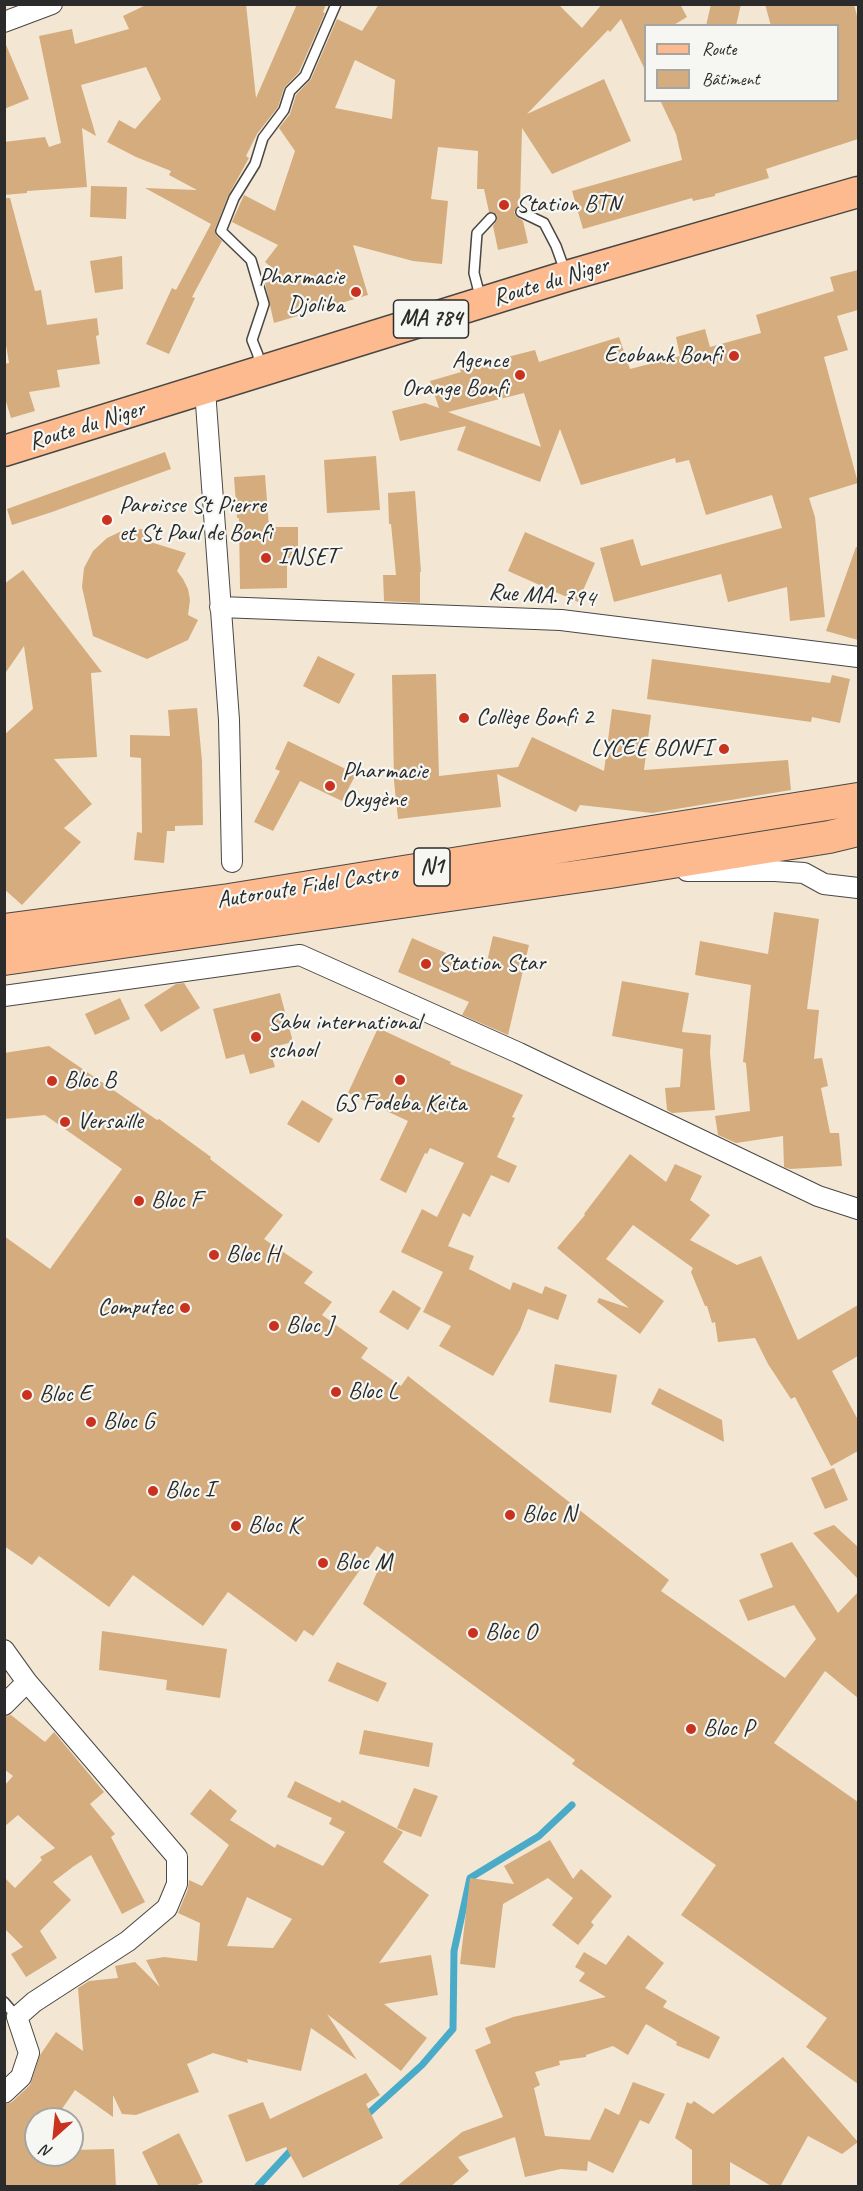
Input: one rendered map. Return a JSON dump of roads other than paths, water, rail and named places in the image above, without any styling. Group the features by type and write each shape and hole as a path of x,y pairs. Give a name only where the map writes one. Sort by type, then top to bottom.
{"highway":[{"name":"Autoroute Fidel Castro","path":"4,930 206,903 858,799"},
{"name":"Autoroute Fidel Castro","path":"4,959 609,872 829,837 858,830"}],"main road":[{"name":"Route du Niger","path":"4,451 567,276 858,192"}],"street":[{"path":"4,22 52,4"},
{"path":"205,390 229,720 232,862"},
{"name":"Rue MA. 794","path":"220,607 561,620 858,657"},
{"path":"609,872 804,873 824,884 858,888"},
{"path":"4,996 300,955 519,1053 818,1196 858,1209"},
{"path":"4,1650 27,1682 177,1857 177,1884 167,1908 136,1935 34,2002 17,2017 29,2053 21,2077 4,2092"},
{"path":"4,1706 27,1682"}],"lane":[{"path":"260,372 258,355 252,340 264,304 251,260 221,231 234,198 255,164 264,138 284,110 290,91 305,76 336,4"},
{"path":"521,212 544,223 556,246 567,276"},
{"path":"482,304 474,273 477,233 491,218"},
{"path":"4,2002 17,2017"}],"waterway":[{"path":"362,2116 370,2112 422,2065 453,2029 454,1951 470,1878 539,1836 572,1805"},
{"path":"258,2186 295,2146"}],"place":[{"name":"Station BTN","path":"504,205"},
{"name":"Pharmacie Djoliba","path":"356,292"},
{"name":"Ecobank Bonfi","path":"734,356"},
{"name":"Agence Orange Bonfi","path":"520,375"},
{"name":"Paroisse St Pierre et St Paul de Bonfi","path":"107,520"},
{"name":"INSET","path":"266,558"},
{"name":"Collège Bonfi 2","path":"464,718"},
{"name":"LYCEE BONFI","path":"724,749"},
{"name":"Pharmacie Oxygène","path":"330,786"},
{"name":"Station Star","path":"426,964"},
{"name":"Sabu international school","path":"256,1037"},
{"name":"GS Fodeba Keita","path":"400,1080"},
{"name":"Bloc B","path":"52,1081"},
{"name":"Versaille","path":"65,1122"},
{"name":"Bloc F","path":"139,1201"},
{"name":"Bloc H","path":"214,1255"},
{"name":"Computec","path":"185,1308"},
{"name":"Bloc J","path":"274,1326"},
{"name":"Bloc L","path":"336,1392"},
{"name":"Bloc E","path":"27,1395"},
{"name":"Bloc G","path":"91,1422"},
{"name":"Bloc I","path":"153,1491"},
{"name":"Bloc N","path":"510,1515"},
{"name":"Bloc K","path":"236,1526"},
{"name":"Bloc M","path":"323,1563"},
{"name":"Bloc O","path":"473,1633"},
{"name":"Bloc P","path":"691,1729"}]}
